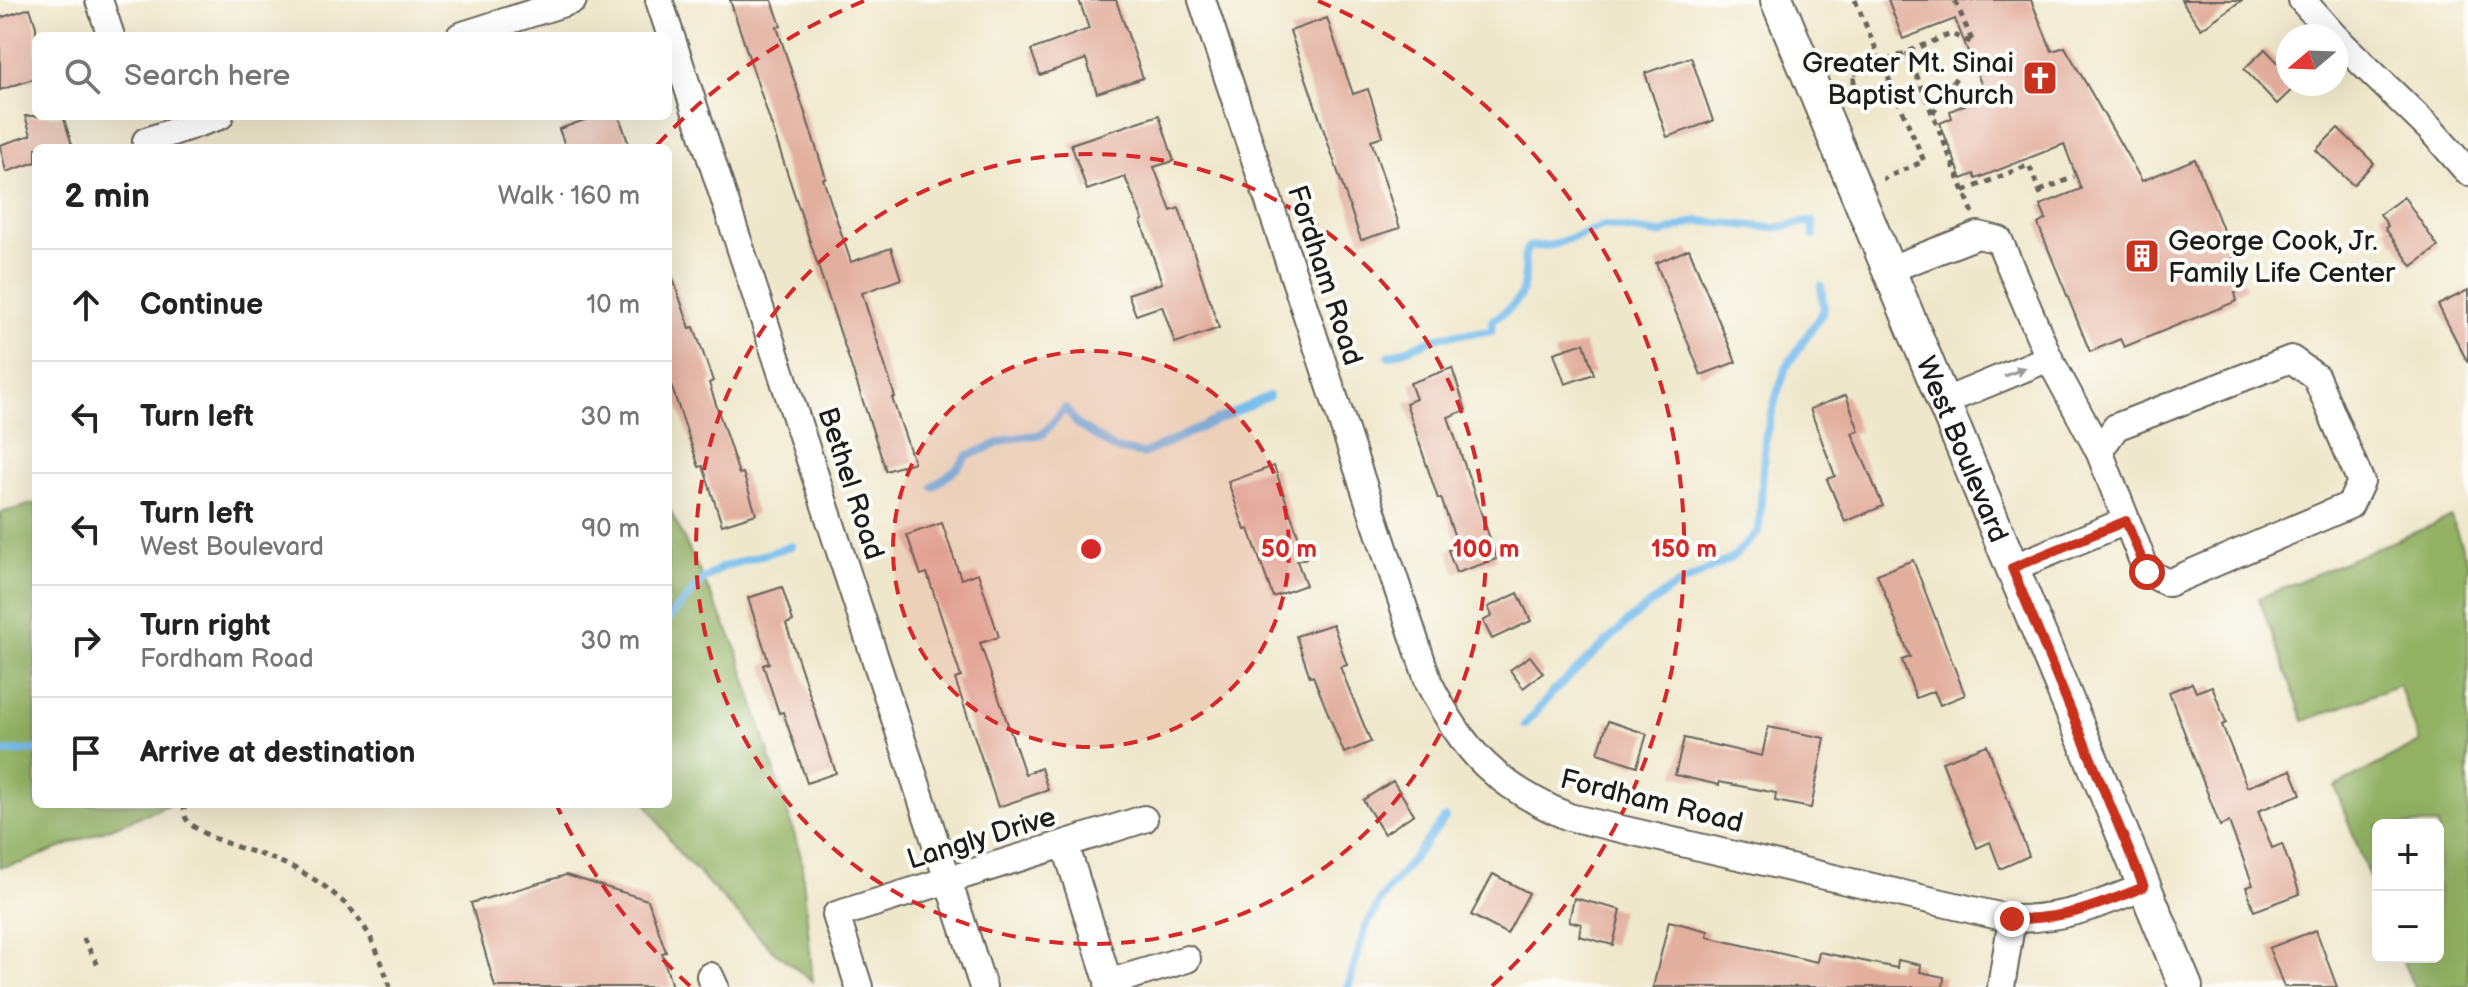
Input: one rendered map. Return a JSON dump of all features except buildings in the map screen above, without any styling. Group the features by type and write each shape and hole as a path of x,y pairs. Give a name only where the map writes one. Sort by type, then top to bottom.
{"main road":[{"name":"West Boulevard","path":"1777,0 2186,987"}],"street":[{"path":"99,0 110,32"},
{"path":"473,32 573,0"},
{"name":"Bethel Road","path":"659,0 670,32"},
{"name":"Fordham Road","path":"1202,0 1429,683 1448,720 1472,754 1503,781 1538,804 1569,817 2012,919 2046,919 2077,913 2144,887"},
{"path":"2302,0 2323,24"},
{"name":"Bethel Road","path":"672,39 983,987"},
{"path":"2348,50 2431,130 2468,172"},
{"path":"144,135 204,120"},
{"path":"1888,270 1978,235 1999,240 2049,358 2099,451 2147,572 2168,583 2350,505 2361,482 2316,377 2291,359 2116,427 2099,451"},
{"path":"1943,402 2049,358"},
{"path":"2012,568 2126,521"},
{"name":"Langly Drive","path":"859,987 836,915 1144,819"},
{"path":"1065,844 1109,985 1187,959"},
{"path":"2001,987 2012,919"}],"path":[{"path":"1855,0 1924,161 1883,179"},
{"path":"1854,74 1951,34 1973,43 1955,0"},
{"path":"1907,52 1975,217"},
{"path":"1932,113 1970,56"},
{"path":"1836,65 1846,67 1854,74 1854,86 1849,95"},
{"path":"1964,191 2029,165 2043,200"},
{"path":"2040,191 2074,177"},
{"path":"184,808 184,816 192,826 307,874 342,901 361,921 376,946 390,987"},
{"path":"83,938 100,969"}],"green space":[{"path":"32,504 32,808 161,808 22,863 0,867 0,513"},
{"path":"672,514 736,647 801,856 813,982 770,948 678,852 650,808 672,808"},
{"path":"2451,517 2468,563 2468,987 2414,987 2404,963 2444,963 2444,819 2372,819 2372,884 2335,787 2420,742 2399,685 2304,721 2259,598"}],"waterway":[{"path":"1389,356 1442,336 1492,331 1493,320 1509,309 1521,293 1528,247 1552,245 1605,226 1660,234 1697,221 1774,228 1812,221 1814,236"},
{"path":"1525,725 1553,692 1632,618 1669,590 1732,558 1759,531 1765,439 1787,366 1824,310 1821,286"},
{"path":"933,487 967,456 1009,439 1043,434 1065,408 1077,424 1115,449 1143,454 1269,396"},
{"path":"672,615 704,579 723,567 792,546"},
{"path":"0,752 32,750"},
{"path":"1348,987 1365,929 1381,899 1445,818"}],"place":[{"name":"Greater Mt. Sinai Baptist Church","path":"2040,78"},
{"name":"George Cook, Jr. Family Life Center","path":"2142,256"}],"route":[{"path":"2012,919 2046,919 2077,913 2144,887 2012,568 2126,521 2147,572"}]}
